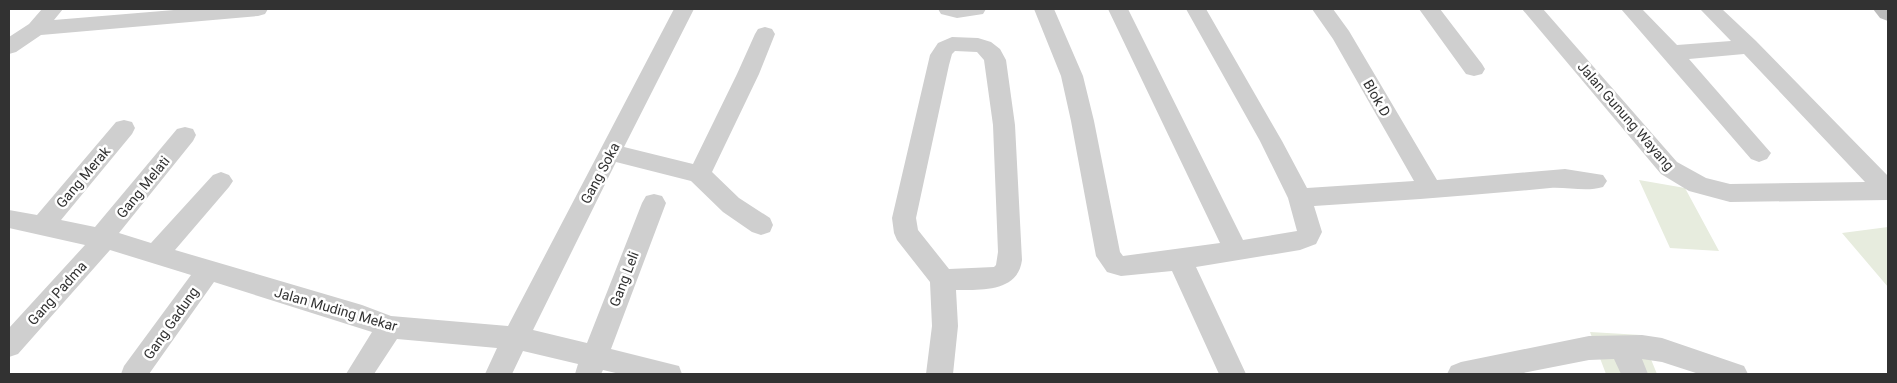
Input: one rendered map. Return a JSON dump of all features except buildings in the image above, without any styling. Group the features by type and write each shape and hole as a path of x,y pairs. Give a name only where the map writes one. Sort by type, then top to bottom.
{"main road":[{"path":"1884,9 1888,12"}],"street":[{"path":"9,47 36,29 53,9"},
{"path":"36,29 258,9"},
{"name":"Gang Soka","path":"498,374 564,240 684,9"},
{"path":"948,9 957,11 976,9"},
{"path":"1044,9 1071,74 1086,133 1091,170 1108,256 1116,265 1121,266 1180,260 1235,249 1300,240 1307,237 1310,232 1310,225 1300,198 1271,140 1196,9"},
{"path":"1118,9 1235,249"},
{"name":"Blok D","path":"1322,9 1342,36 1430,189"},
{"path":"1429,9 1474,68"},
{"name":"Jalan Gunung Wayang","path":"1532,9 1668,168 1688,181 1704,188 1730,193 1888,191"},
{"path":"1631,9 1760,153"},
{"path":"1710,9 1749,46 1888,191"},
{"path":"699,174 748,74 765,34"},
{"path":"939,374 946,330 945,298 942,279 906,233 904,218 941,52 945,47 952,44 981,45 993,54 1004,125 1009,265 1006,272 997,276 942,279"},
{"path":"1672,53 1749,46"},
{"name":"Gang Merak","path":"42,226 124,128"},
{"name":"Gang Melati","path":"103,239 185,135"},
{"path":"611,152 699,174 731,205 761,225"},
{"path":"1300,198 1565,178 1595,181"},
{"path":"155,254 221,181"},
{"name":"Gang Leli","path":"591,365 654,203"},
{"name":"Jalan Muding Mekar","path":"9,220 103,239 362,316 390,327 517,338 591,365 669,374"},
{"name":"Gang Padma","path":"9,346 103,239"},
{"path":"1180,260 1232,374"},
{"name":"Gang Gadung","path":"134,374 208,271"},
{"path":"359,374 390,327"},
{"path":"1621,347 1634,374"},
{"path":"1461,374 1523,369 1589,348 1621,347 1642,347 1662,350 1708,369 1734,374"}],"shaded area":[{"path":"1639,180 1685,188 1719,251 1670,248"},
{"path":"1888,227 1888,287 1842,233"},
{"path":"1590,332 1641,335 1657,374 1606,374"}]}
